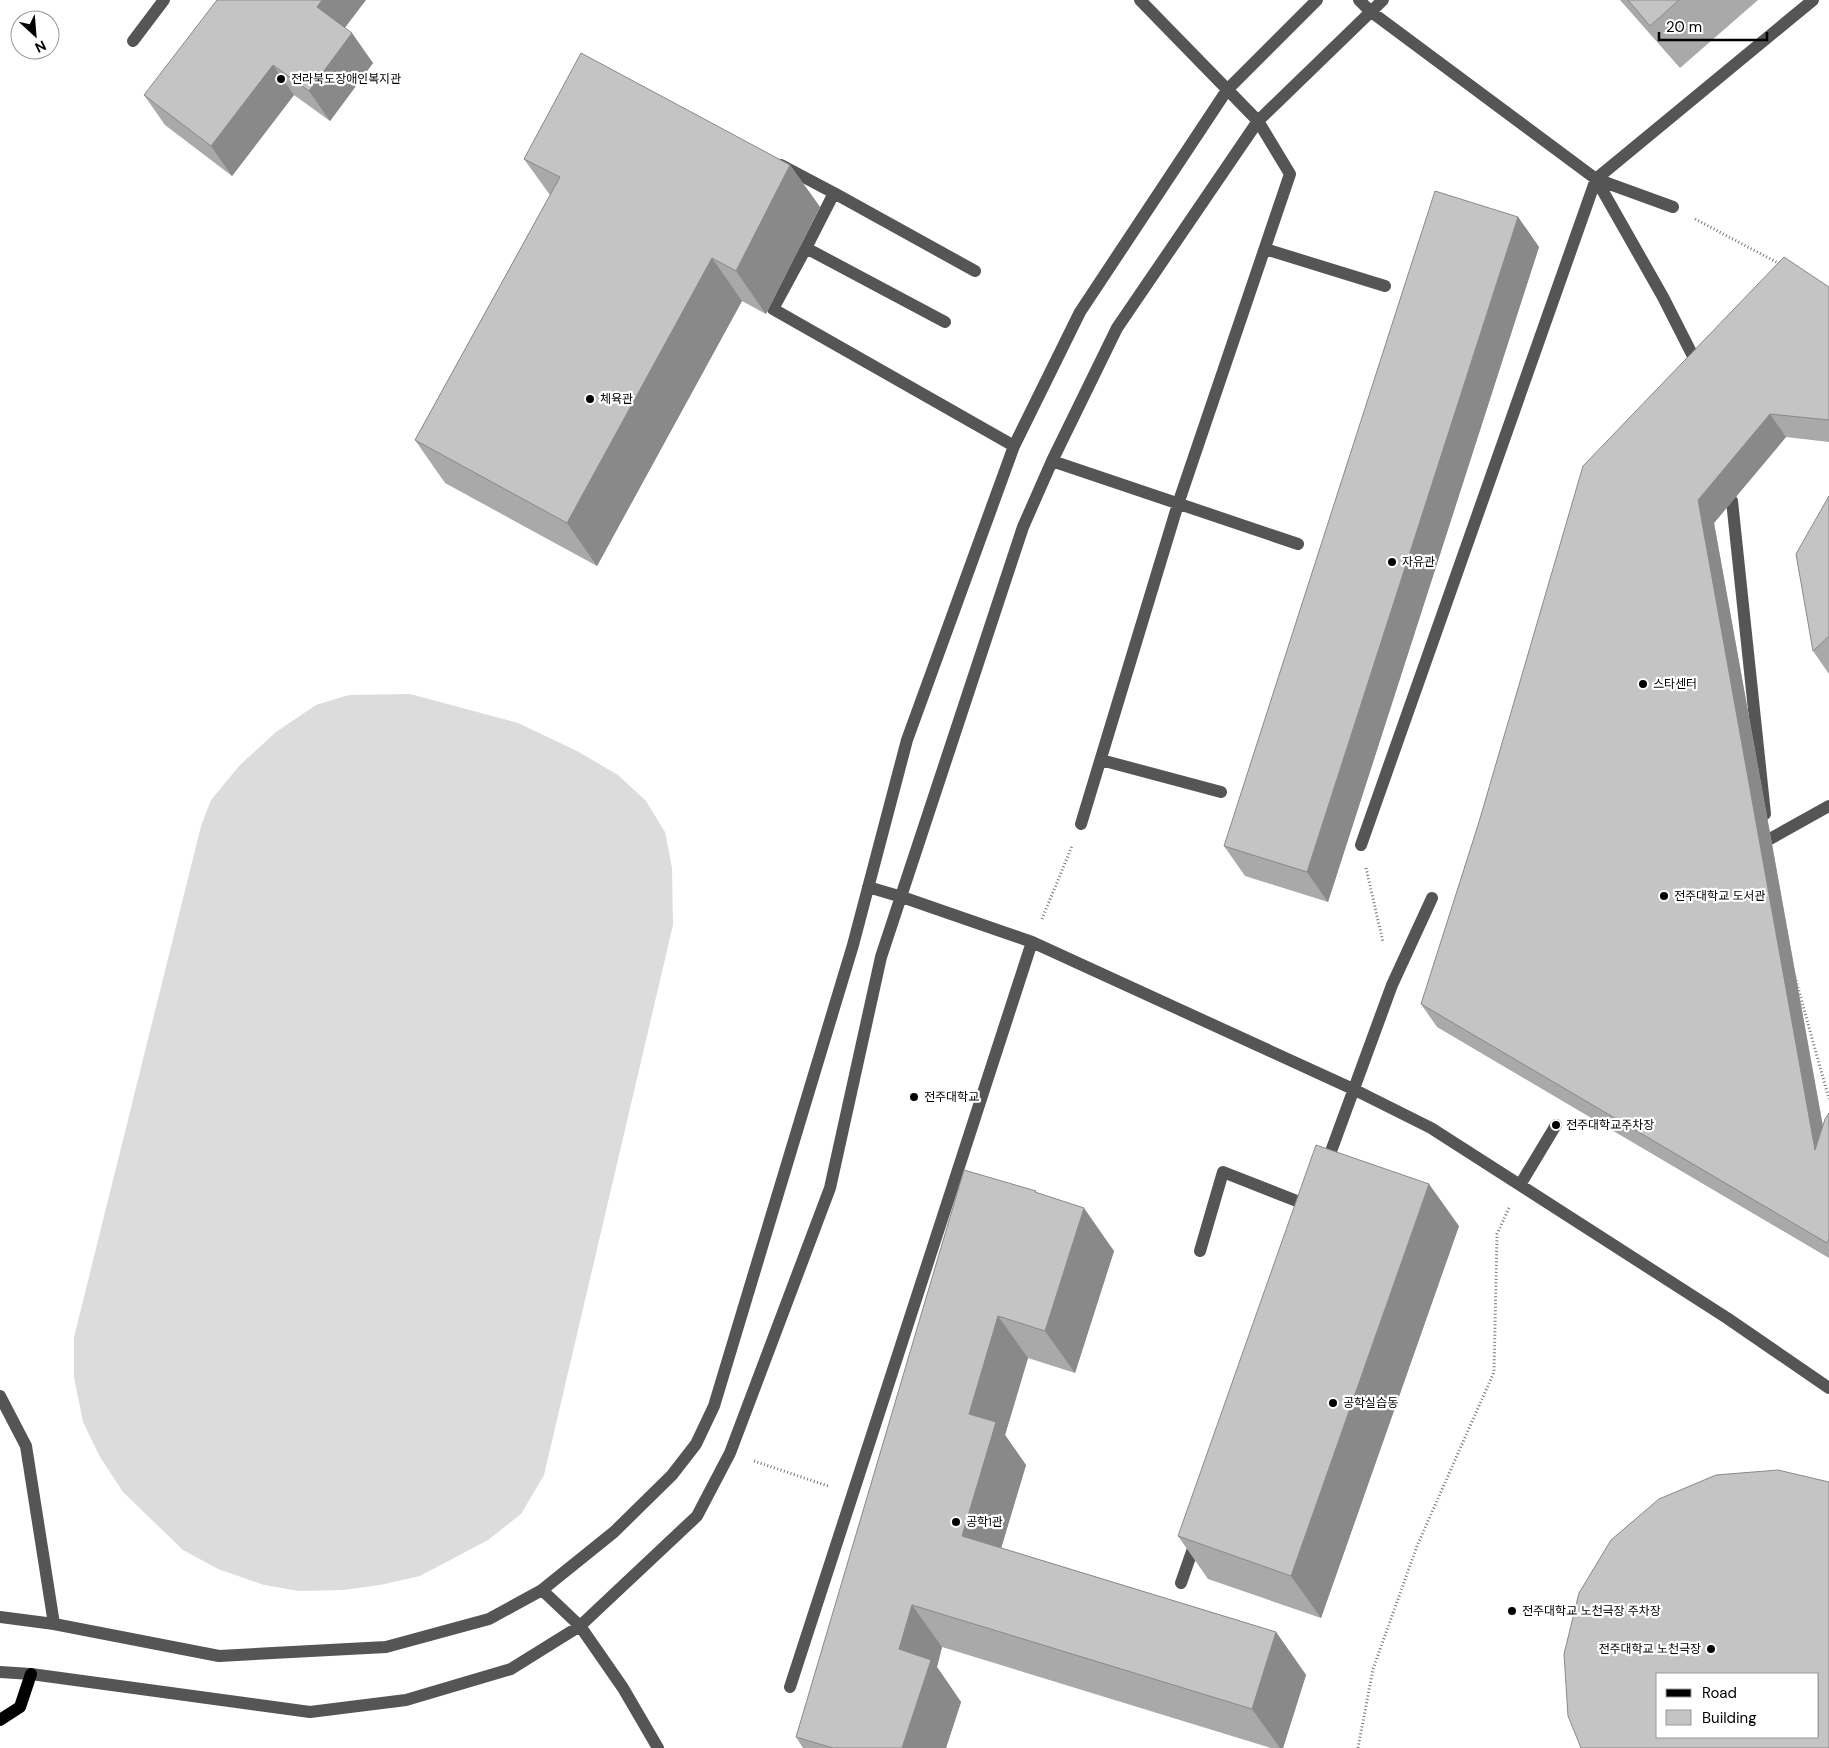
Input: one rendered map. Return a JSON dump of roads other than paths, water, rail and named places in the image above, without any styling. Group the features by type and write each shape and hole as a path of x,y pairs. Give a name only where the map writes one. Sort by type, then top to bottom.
{"main road":[{"path":"0,1720 20,1707 31,1674"}],"street":[{"path":"133,41 164,0"},
{"path":"1081,824 1178,504 1290,174 1258,121 1140,0"},
{"path":"0,1617 54,1624 219,1656 386,1647 489,1619 542,1590 614,1532 672,1475 696,1444 714,1406 853,945 907,740 1014,446 1080,312 1227,90 1317,0"},
{"path":"1359,0 1370,12 1596,180 1672,207"},
{"path":"0,1672 31,1674 310,1712 406,1700 511,1669 580,1626 697,1516 730,1452 830,1188 881,958 1023,526 1052,460 1117,328 1258,121 1383,0"},
{"path":"1361,845 1596,180 1813,0"},
{"path":"766,157 975,271"},
{"path":"1596,180 1663,297 1705,380"},
{"path":"834,193 773,309 1014,446"},
{"path":"806,248 945,322"},
{"path":"1265,249 1385,286"},
{"path":"1052,460 1298,544"},
{"path":"1732,501 1769,845 1829,806"},
{"path":"1100,760 1221,792"},
{"path":"868,887 1032,942 1353,1089 1431,1128 1727,1318 1829,1388"},
{"path":"1321,1180 1392,985 1432,898"},
{"path":"790,1687 1032,942"},
{"path":"1520,1185 1556,1126"},
{"path":"1200,1250 1223,1172 1312,1207"},
{"path":"0,1396 26,1446 54,1624"},
{"path":"1181,1583 1200,1527"},
{"path":"542,1590 580,1626 623,1688 658,1748"}],"place":[{"name":"전라북도장애인복지관","path":"281,79"},
{"name":"체육관","path":"590,399"},
{"name":"자유관","path":"1392,562"},
{"name":"스타센터","path":"1643,684"},
{"name":"전주대학교 도서관","path":"1664,896"},
{"name":"전주대학교","path":"914,1097"},
{"name":"전주대학교주차장","path":"1556,1125"},
{"name":"공학실습동","path":"1333,1403"},
{"name":"공학1관","path":"956,1522"},
{"name":"전주대학교 노천극장 주차장","path":"1512,1611"},
{"name":"전주대학교 노천극장","path":"1711,1649"}]}
